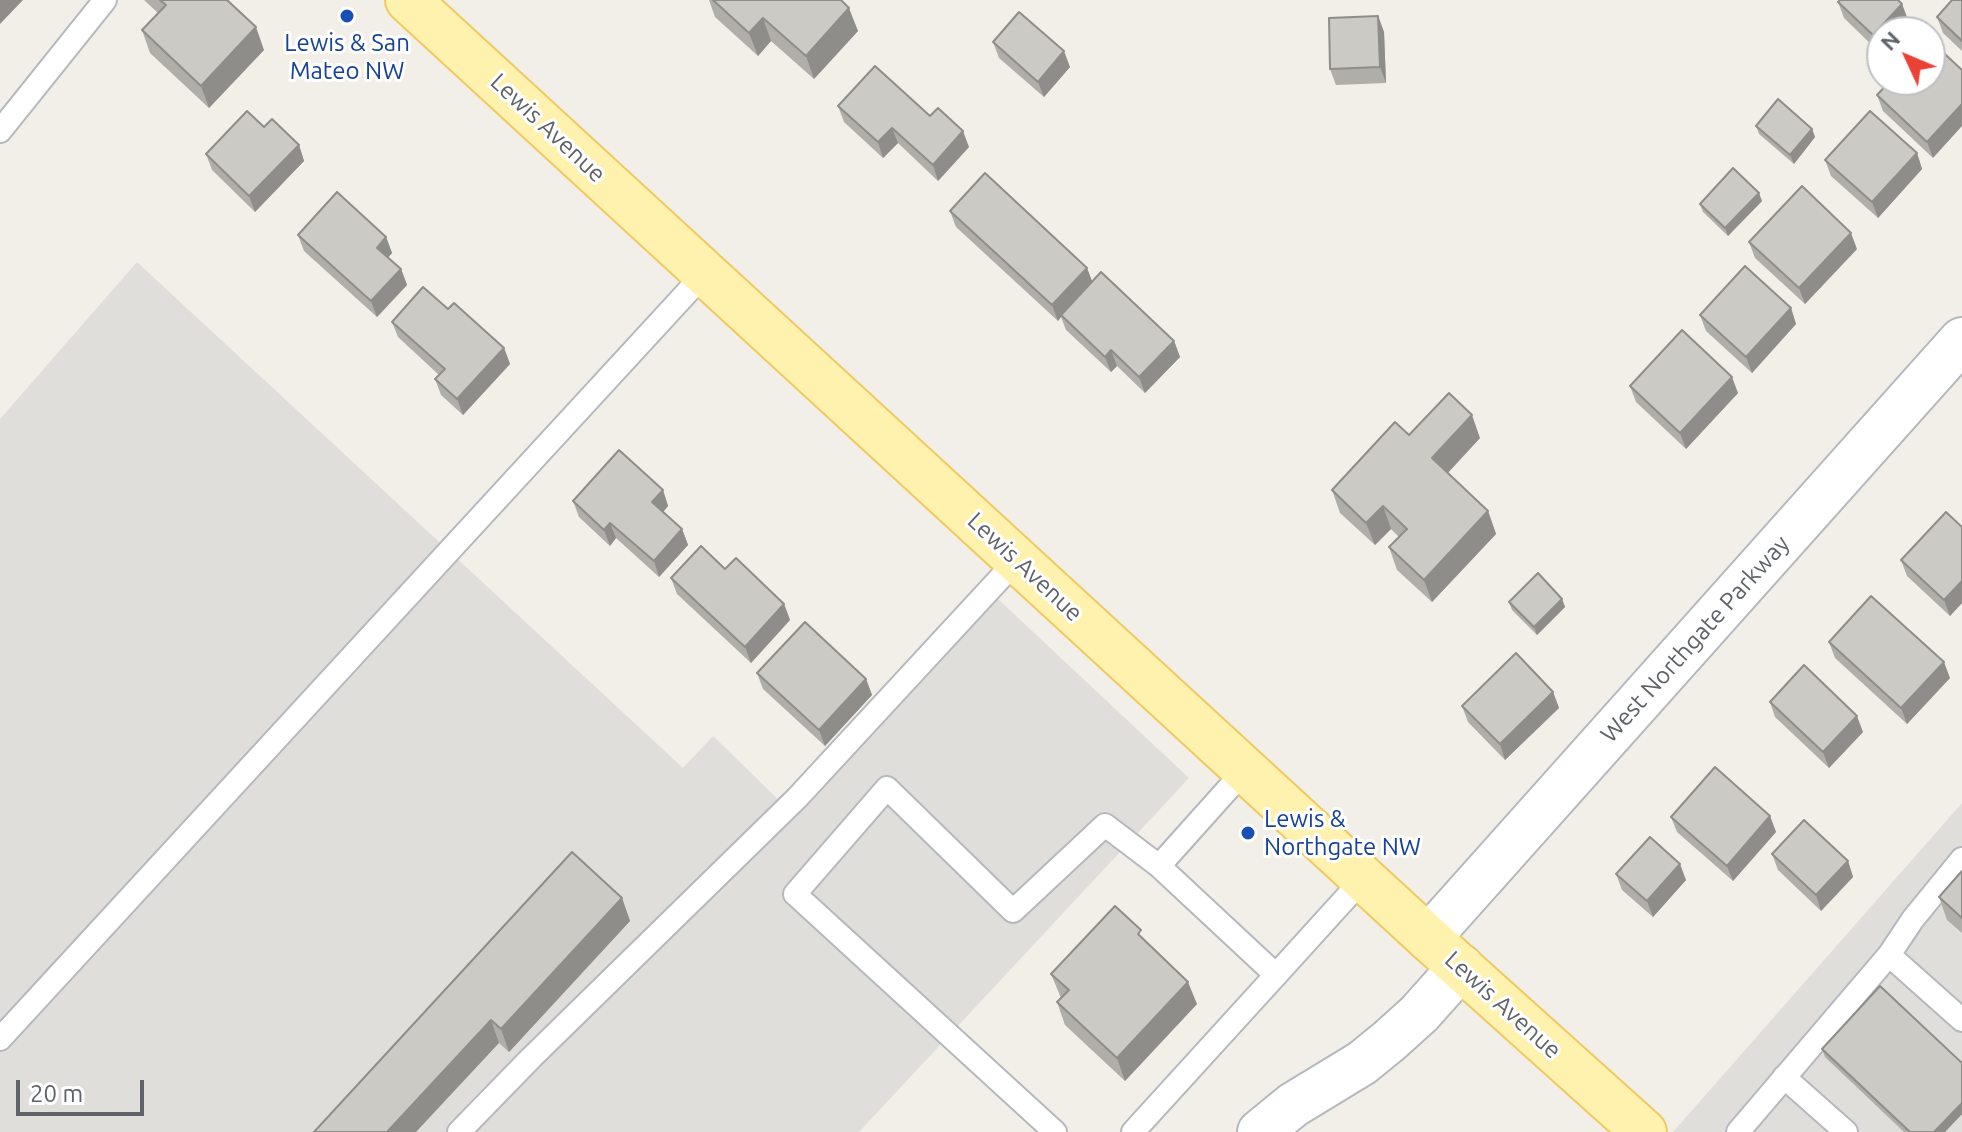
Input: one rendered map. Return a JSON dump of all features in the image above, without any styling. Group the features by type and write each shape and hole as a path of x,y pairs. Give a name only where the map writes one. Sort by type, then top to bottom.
{"main road":[{"name":"Lewis Avenue","path":"411,1 1428,938 1644,1132"}],"street":[{"name":"West Northgate Parkway","path":"1428,938 1962,340"},
{"path":"1260,1132 1293,1105 1380,1048 1419,1014 1461,967"}],"lane":[{"path":"0,131 105,0"},
{"path":"0,1039 705,273"},
{"path":"459,1132 797,798 1017,560"},
{"path":"1159,866 1245,770"},
{"path":"1055,1132 795,894 887,788 1013,911 1105,825 1159,866 1276,975"},
{"path":"1738,1132 1889,955 1913,919 1962,859"},
{"path":"1133,1132 1364,878"},
{"path":"1889,955 1962,1020"},
{"path":"1784,1077 1846,1132"}],"shaded area":[{"path":"137,262 683,768 713,736 788,809 998,599 1189,778 859,1132 0,1132 0,419"},
{"path":"1962,803 1962,1132 1673,1132"}],"building":[{"path":"160,0 227,0 256,27 201,86 142,30 166,5"},
{"path":"713,0 841,0 849,8 806,56 763,18 749,33"},
{"path":"1898,0 1902,4 1891,16 1866,16 1866,28 1838,2"},
{"path":"1952,0 1962,0 1962,41 1946,26 1946,16 1938,16"},
{"path":"1019,12 1064,51 1038,82 993,42"},
{"path":"1378,16 1380,67 1330,69 1329,18"},
{"path":"1946,55 1962,70 1962,104 1927,142 1878,96 1946,96"},
{"path":"875,66 930,116 938,108 963,131 933,165 892,128 878,142 838,106"},
{"path":"1778,99 1812,129 1790,155 1756,126"},
{"path":"247,111 264,127 272,119 299,145 249,196 206,154"},
{"path":"1870,111 1917,153 1872,202 1825,160"},
{"path":"1733,168 1759,193 1725,228 1700,204"},
{"path":"985,173 1087,268 1052,305 950,211"},
{"path":"1802,186 1851,233 1799,288 1749,242"},
{"path":"337,192 386,237 377,248 401,269 371,301 298,235"},
{"path":"1745,266 1791,308 1746,357 1700,315"},
{"path":"1101,272 1174,341 1139,377 1111,350 1105,357 1061,315"},
{"path":"423,287 448,309 454,303 504,348 457,399 435,379 445,369 392,322"},
{"path":"1682,330 1732,377 1680,433 1630,386"},
{"path":"1449,393 1472,415 1432,458 1488,511 1424,580 1389,547 1407,529 1383,506 1366,523 1332,490 1395,422 1409,435"},
{"path":"619,450 663,490 652,502 682,529 654,561 610,523 604,530 573,501"},
{"path":"1946,512 1962,527 1962,581 1944,600 1901,560"},
{"path":"701,546 725,569 736,558 784,604 745,647 671,578"},
{"path":"1538,573 1562,599 1534,627 1509,602"},
{"path":"1871,596 1944,662 1901,708 1829,642"},
{"path":"805,622 866,679 819,730 757,673"},
{"path":"1516,653 1553,692 1500,744 1462,706"},
{"path":"1804,665 1857,716 1823,752 1770,702"},
{"path":"1715,767 1770,816 1727,866 1671,817"},
{"path":"1804,820 1848,861 1816,895 1772,854"},
{"path":"1650,837 1680,864 1647,901 1616,874"},
{"path":"572,852 622,898 501,1029 491,1020 387,1132 314,1132"},
{"path":"1962,871 1962,918 1939,897"},
{"path":"1115,906 1141,930 1138,934 1188,982 1117,1058 1057,1002 1069,990 1051,974"},
{"path":"1880,986 1962,1063 1962,1103 1934,1132 1910,1132 1822,1049"}],"place":[{"name":"Lewis & San Mateo NW","path":"347,16"},
{"name":"Lewis & Northgate NW","path":"1248,833"}]}
